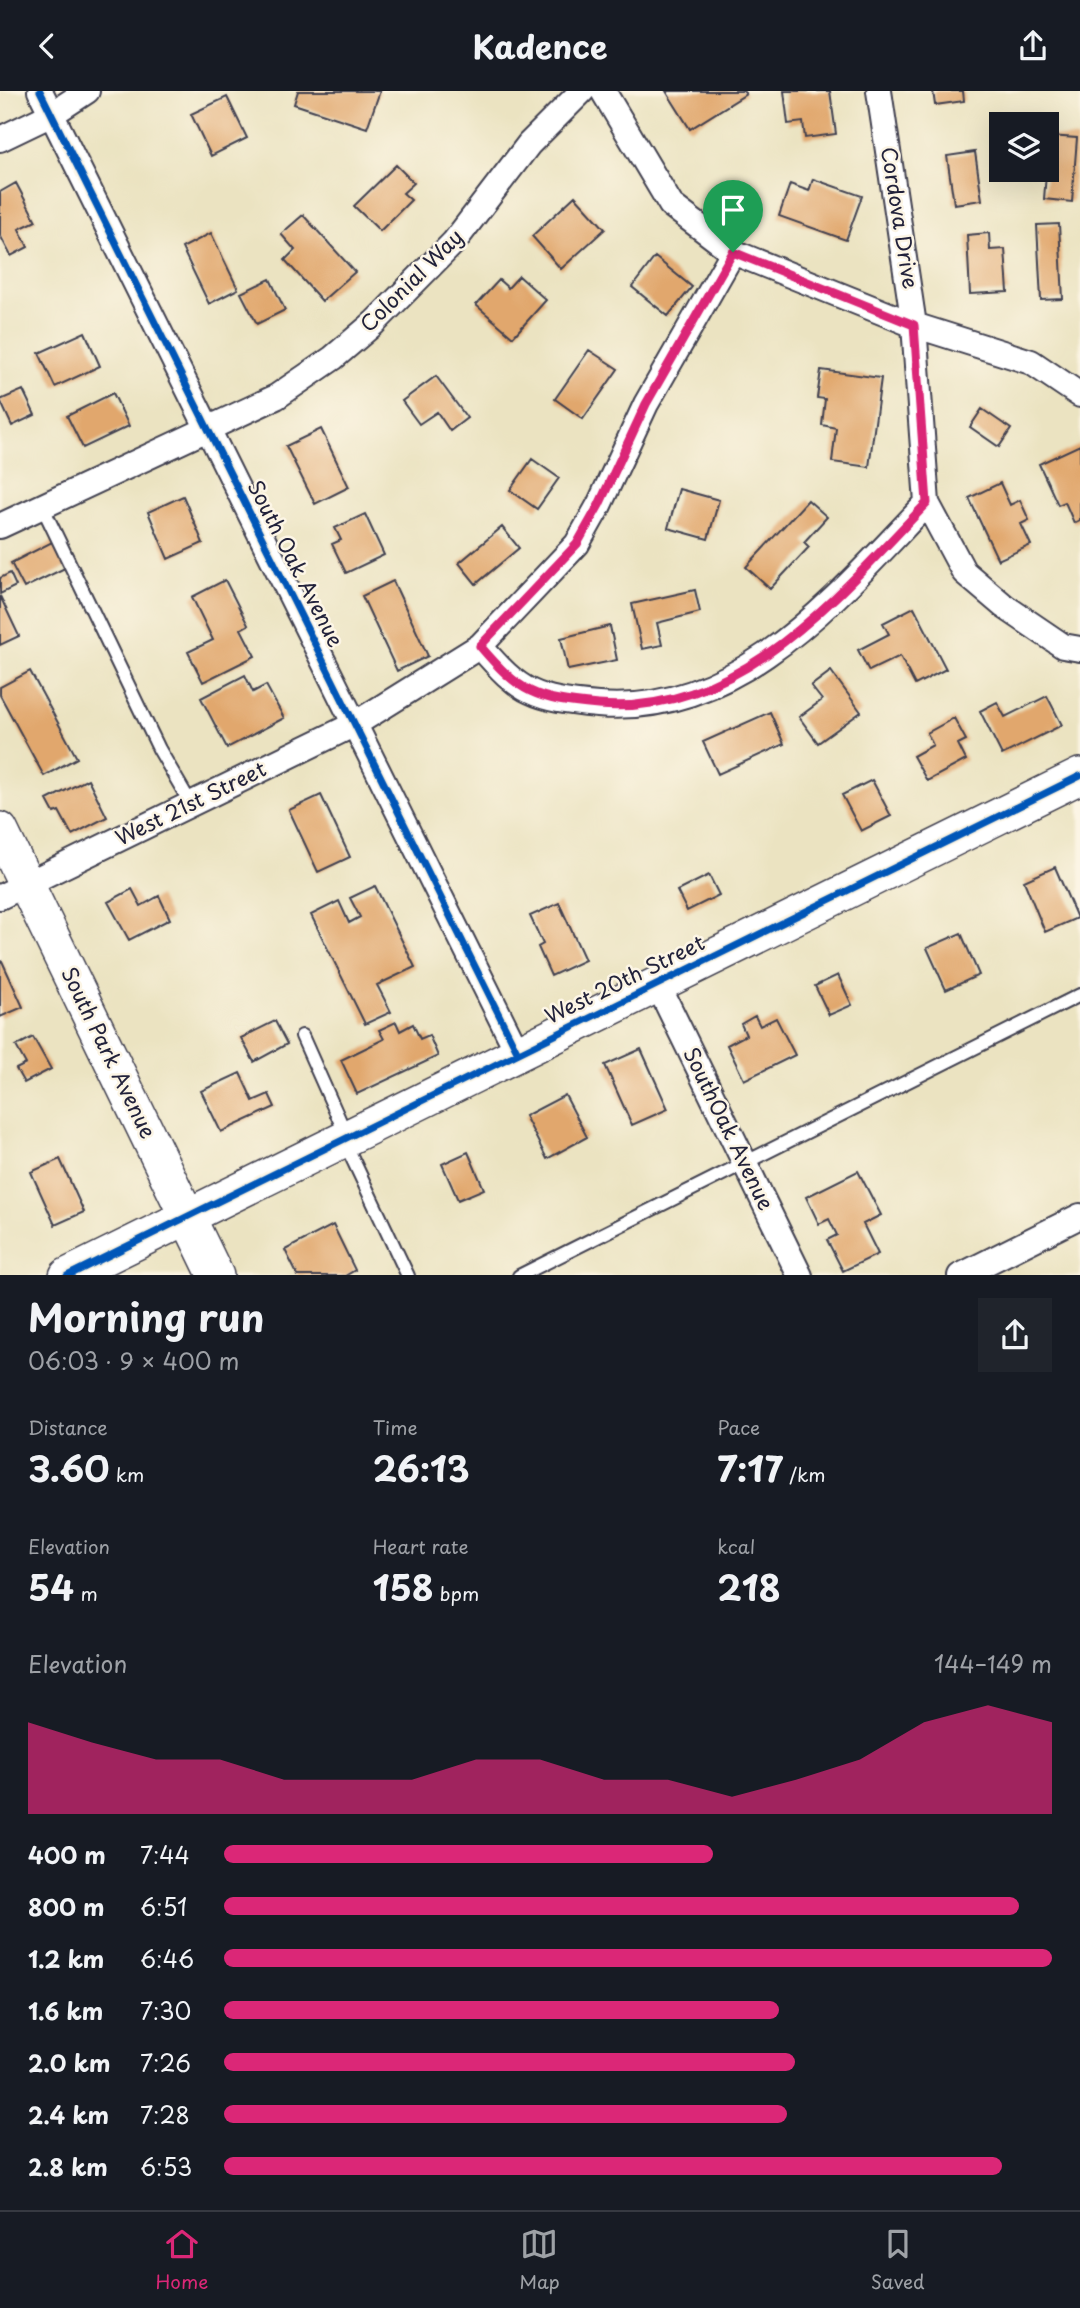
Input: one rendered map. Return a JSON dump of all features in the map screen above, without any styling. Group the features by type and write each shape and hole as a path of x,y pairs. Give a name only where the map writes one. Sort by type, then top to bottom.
{"street":[{"name":"South Oak Avenue","path":"40,91 518,1053"},
{"path":"0,139 52,114 87,91"},
{"name":"Colonial Way","path":"0,526 276,397 332,358 374,323 454,242 529,144 582,91"},
{"path":"603,91 671,205 733,252 914,325 1031,362 1080,395"},
{"name":"Cordova Drive","path":"879,91 914,325 927,503 964,572 1004,607 1063,646 1080,649"},
{"name":"West 21st Street","path":"13,890 355,724 480,646 577,544 599,505 646,404 733,252"},
{"path":"480,646 509,680 531,694 567,702 605,705 646,705 690,695 758,660 791,638 817,616 927,503"},
{"name":"West 20th Street","path":"69,1275 1080,776"},
{"name":"South Park Avenue","path":"0,830 13,890 187,1216 216,1275"},
{"name":"SouthOak Avenue","path":"657,983 800,1275"},
{"path":"962,1275 1080,1216"}],"lane":[{"path":"42,506 159,749 191,804"},
{"path":"521,1275 1080,996"},
{"path":"303,1036 345,1138 408,1275"}],"building":[{"path":"298,91 380,91 367,128 294,104"},
{"path":"666,91 743,91 746,94 690,129"},
{"path":"784,91 830,91 836,134 805,138 803,122 788,124"},
{"path":"933,91 963,91 964,101 935,105"},
{"path":"227,97 247,138 211,156 191,114"},
{"path":"1059,137 1077,138 1072,202 1044,199 1045,182 1059,182"},
{"path":"975,152 982,200 954,204 947,156"},
{"path":"396,165 414,183 403,193 411,200 380,231 354,206"},
{"path":"813,179 862,196 846,240 779,216 790,184 809,191"},
{"path":"16,183 36,221 19,229 28,247 11,256 0,235 0,192"},
{"path":"575,196 605,229 561,269 532,236"},
{"path":"303,215 355,272 322,301 285,260 295,250 281,234"},
{"path":"1059,224 1063,299 1041,300 1037,225"},
{"path":"211,233 238,289 209,304 182,248"},
{"path":"989,233 990,250 1005,249 1008,292 970,294 967,235"},
{"path":"655,257 692,287 668,316 632,287"},
{"path":"519,276 546,300 513,337 476,305 499,280 508,288"},
{"path":"270,279 285,310 257,324 241,293"},
{"path":"85,332 100,366 55,387 39,353"},
{"path":"589,350 618,369 583,419 555,399"},
{"path":"821,370 881,378 869,467 832,462 836,428 822,425 825,399 817,398"},
{"path":"436,376 467,418 450,431 437,412 419,424 402,401"},
{"path":"23,390 35,415 12,426 0,400"},
{"path":"113,393 129,426 83,448 67,416"},
{"path":"982,409 1011,429 999,447 970,427"},
{"path":"321,429 349,487 315,504 286,446"},
{"path":"1080,445 1080,520 1074,523 1065,502 1058,505 1039,464"},
{"path":"532,459 559,478 537,509 510,490"},
{"path":"1000,483 1010,505 1020,500 1029,520 1021,524 1031,545 998,560 969,498"},
{"path":"679,489 719,500 708,539 668,528"},
{"path":"183,496 203,543 168,559 148,512"},
{"path":"808,500 827,517 804,542 809,547 770,589 746,567"},
{"path":"365,514 384,555 346,573 332,544 341,540 335,528"},
{"path":"502,527 519,548 476,584 459,563"},
{"path":"54,541 67,567 24,588 11,563"},
{"path":"10,573 16,586 0,594 0,578"},
{"path":"225,580 248,625 241,629 255,656 203,682 188,652 213,640 192,597"},
{"path":"393,581 428,656 397,671 362,596"},
{"path":"695,590 700,612 657,623 662,645 642,649 632,604"},
{"path":"0,596 19,636 0,645"},
{"path":"914,607 946,669 915,685 900,656 869,671 858,650 889,634 883,623"},
{"path":"610,626 617,660 568,670 561,638"},
{"path":"30,671 77,758 44,776 0,695 0,687"},
{"path":"831,671 861,712 818,743 799,717 822,700 811,686"},
{"path":"245,675 253,692 266,685 284,718 227,748 201,698"},
{"path":"1047,696 1062,725 1002,755 980,711 997,702 1005,717"},
{"path":"770,712 784,744 718,774 703,742"},
{"path":"954,718 966,740 958,744 966,760 927,781 913,756 933,745 927,733"},
{"path":"88,779 107,817 72,835 59,811 54,813 47,800"},
{"path":"872,780 891,816 861,831 842,795"},
{"path":"321,795 350,857 318,872 289,810"},
{"path":"1055,867 1077,918 1045,932 1024,881"},
{"path":"709,875 719,895 687,911 677,891"},
{"path":"375,886 415,967 377,985 391,1012 365,1024 311,915 339,901 349,923 360,917 350,898"},
{"path":"132,889 141,906 159,896 170,919 129,940 108,902"},
{"path":"559,903 585,960 551,976 538,947 543,944 530,916"},
{"path":"961,933 979,975 946,990 927,948"},
{"path":"2,961 23,1007 0,1017 0,962"},
{"path":"838,975 852,1005 829,1015 815,986"},
{"path":"755,1016 760,1026 776,1018 795,1055 744,1080 727,1045 746,1035 741,1024"},
{"path":"275,1021 287,1044 254,1062 241,1038"},
{"path":"396,1022 400,1031 413,1024 420,1039 429,1035 438,1056 357,1094 341,1060 384,1039 379,1030"},
{"path":"33,1037 51,1069 24,1083 16,1069 26,1064 16,1046"},
{"path":"641,1049 668,1109 632,1125 605,1065"},
{"path":"240,1073 253,1101 269,1094 275,1107 221,1132 201,1091"},
{"path":"565,1095 587,1137 547,1159 525,1116"},
{"path":"468,1152 484,1189 458,1200 442,1164"},
{"path":"60,1159 84,1212 55,1225 31,1172"},
{"path":"858,1171 881,1215 863,1224 878,1254 843,1271 827,1240 837,1235 829,1219 819,1224 806,1197"},
{"path":"333,1225 355,1270 347,1275 298,1275 285,1250"}],"cycle path":[{"path":"40,91 518,1053"},
{"path":"69,1275 1080,776"}],"route":[{"path":"733,252 914,325 927,503 817,616 791,638 758,660 690,695 646,705 605,705 567,702 531,694 509,680 480,646 512,609 577,544 623,457 646,404 733,252"}]}
